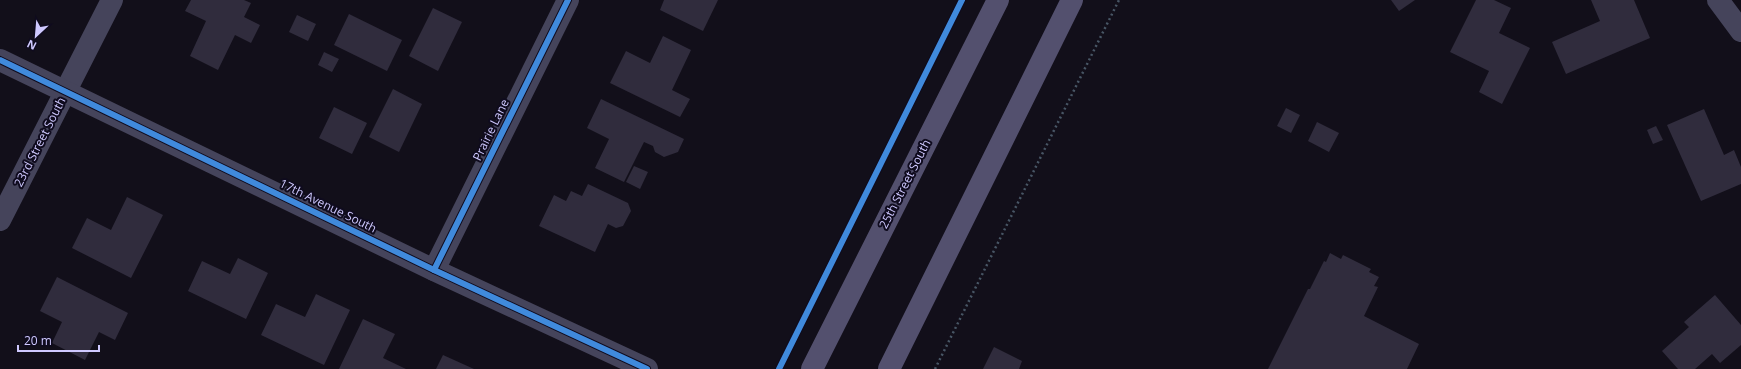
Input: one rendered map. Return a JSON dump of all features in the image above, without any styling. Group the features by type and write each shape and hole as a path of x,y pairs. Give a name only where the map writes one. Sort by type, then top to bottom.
{"main road":[{"name":"25th Street South","path":"812,369 998,0"},
{"path":"889,369 1072,0"}],"street":[{"name":"23rd Street South","path":"0,220 112,0"},
{"name":"Prairie Lane","path":"434,270 568,0"},
{"path":"1718,0 1741,31"},
{"name":"17th Avenue South","path":"0,60 434,270 647,369"}],"path":[{"path":"936,369 1119,0"}],"building":[{"path":"191,0 244,0 251,3 244,17 260,25 251,43 235,35 218,70 190,56 206,21 185,11"},
{"path":"664,0 718,0 703,31 660,10"},
{"path":"1391,0 1415,0 1399,11"},
{"path":"1476,0 1494,0 1511,8 1499,33 1530,48 1502,104 1479,92 1489,71 1450,52"},
{"path":"1591,0 1634,0 1650,38 1566,74 1552,42 1600,21"},
{"path":"433,8 462,22 438,71 409,56"},
{"path":"349,14 402,40 387,71 334,45"},
{"path":"297,15 316,24 308,41 289,32"},
{"path":"663,36 691,50 672,90 690,99 680,117 610,83 626,51 650,63"},
{"path":"324,52 339,59 332,72 318,65"},
{"path":"393,89 422,104 399,152 369,137"},
{"path":"601,99 684,139 678,152 664,157 655,152 653,146 644,142 624,182 595,168 609,139 587,128"},
{"path":"334,107 367,123 352,154 319,138"},
{"path":"1286,108 1300,115 1291,133 1277,126"},
{"path":"1704,109 1724,155 1734,150 1741,167 1741,184 1701,201 1667,125"},
{"path":"1317,122 1339,133 1329,152 1308,141"},
{"path":"1656,126 1663,140 1653,144 1647,130"},
{"path":"634,166 648,172 640,189 626,182"},
{"path":"588,184 628,203 631,211 623,226 616,228 608,224 595,252 539,226 554,195 566,201 571,191 582,196"},
{"path":"127,197 163,215 131,278 72,248 87,218 111,230"},
{"path":"1330,253 1341,259 1343,255 1371,269 1369,272 1379,277 1374,286 1378,287 1364,316 1419,344 1407,369 1268,369 1308,289 1310,289 1324,261 1326,262"},
{"path":"238,258 268,273 246,319 188,291 202,261 230,274"},
{"path":"57,277 128,313 115,340 99,332 85,360 52,343 62,322 40,311"},
{"path":"316,294 350,310 324,365 261,335 276,304 305,317"},
{"path":"1715,295 1741,325 1741,345 1720,363 1712,354 1695,369 1678,369 1662,351 1689,327 1684,322"},
{"path":"363,319 395,334 383,358 406,369 339,369"},
{"path":"994,347 1022,361 1019,369 983,369"},
{"path":"443,355 474,369 436,369"}],"cycle path":[{"path":"434,270 568,0"},
{"path":"779,369 962,0"},
{"path":"0,60 434,270 647,369"}]}
